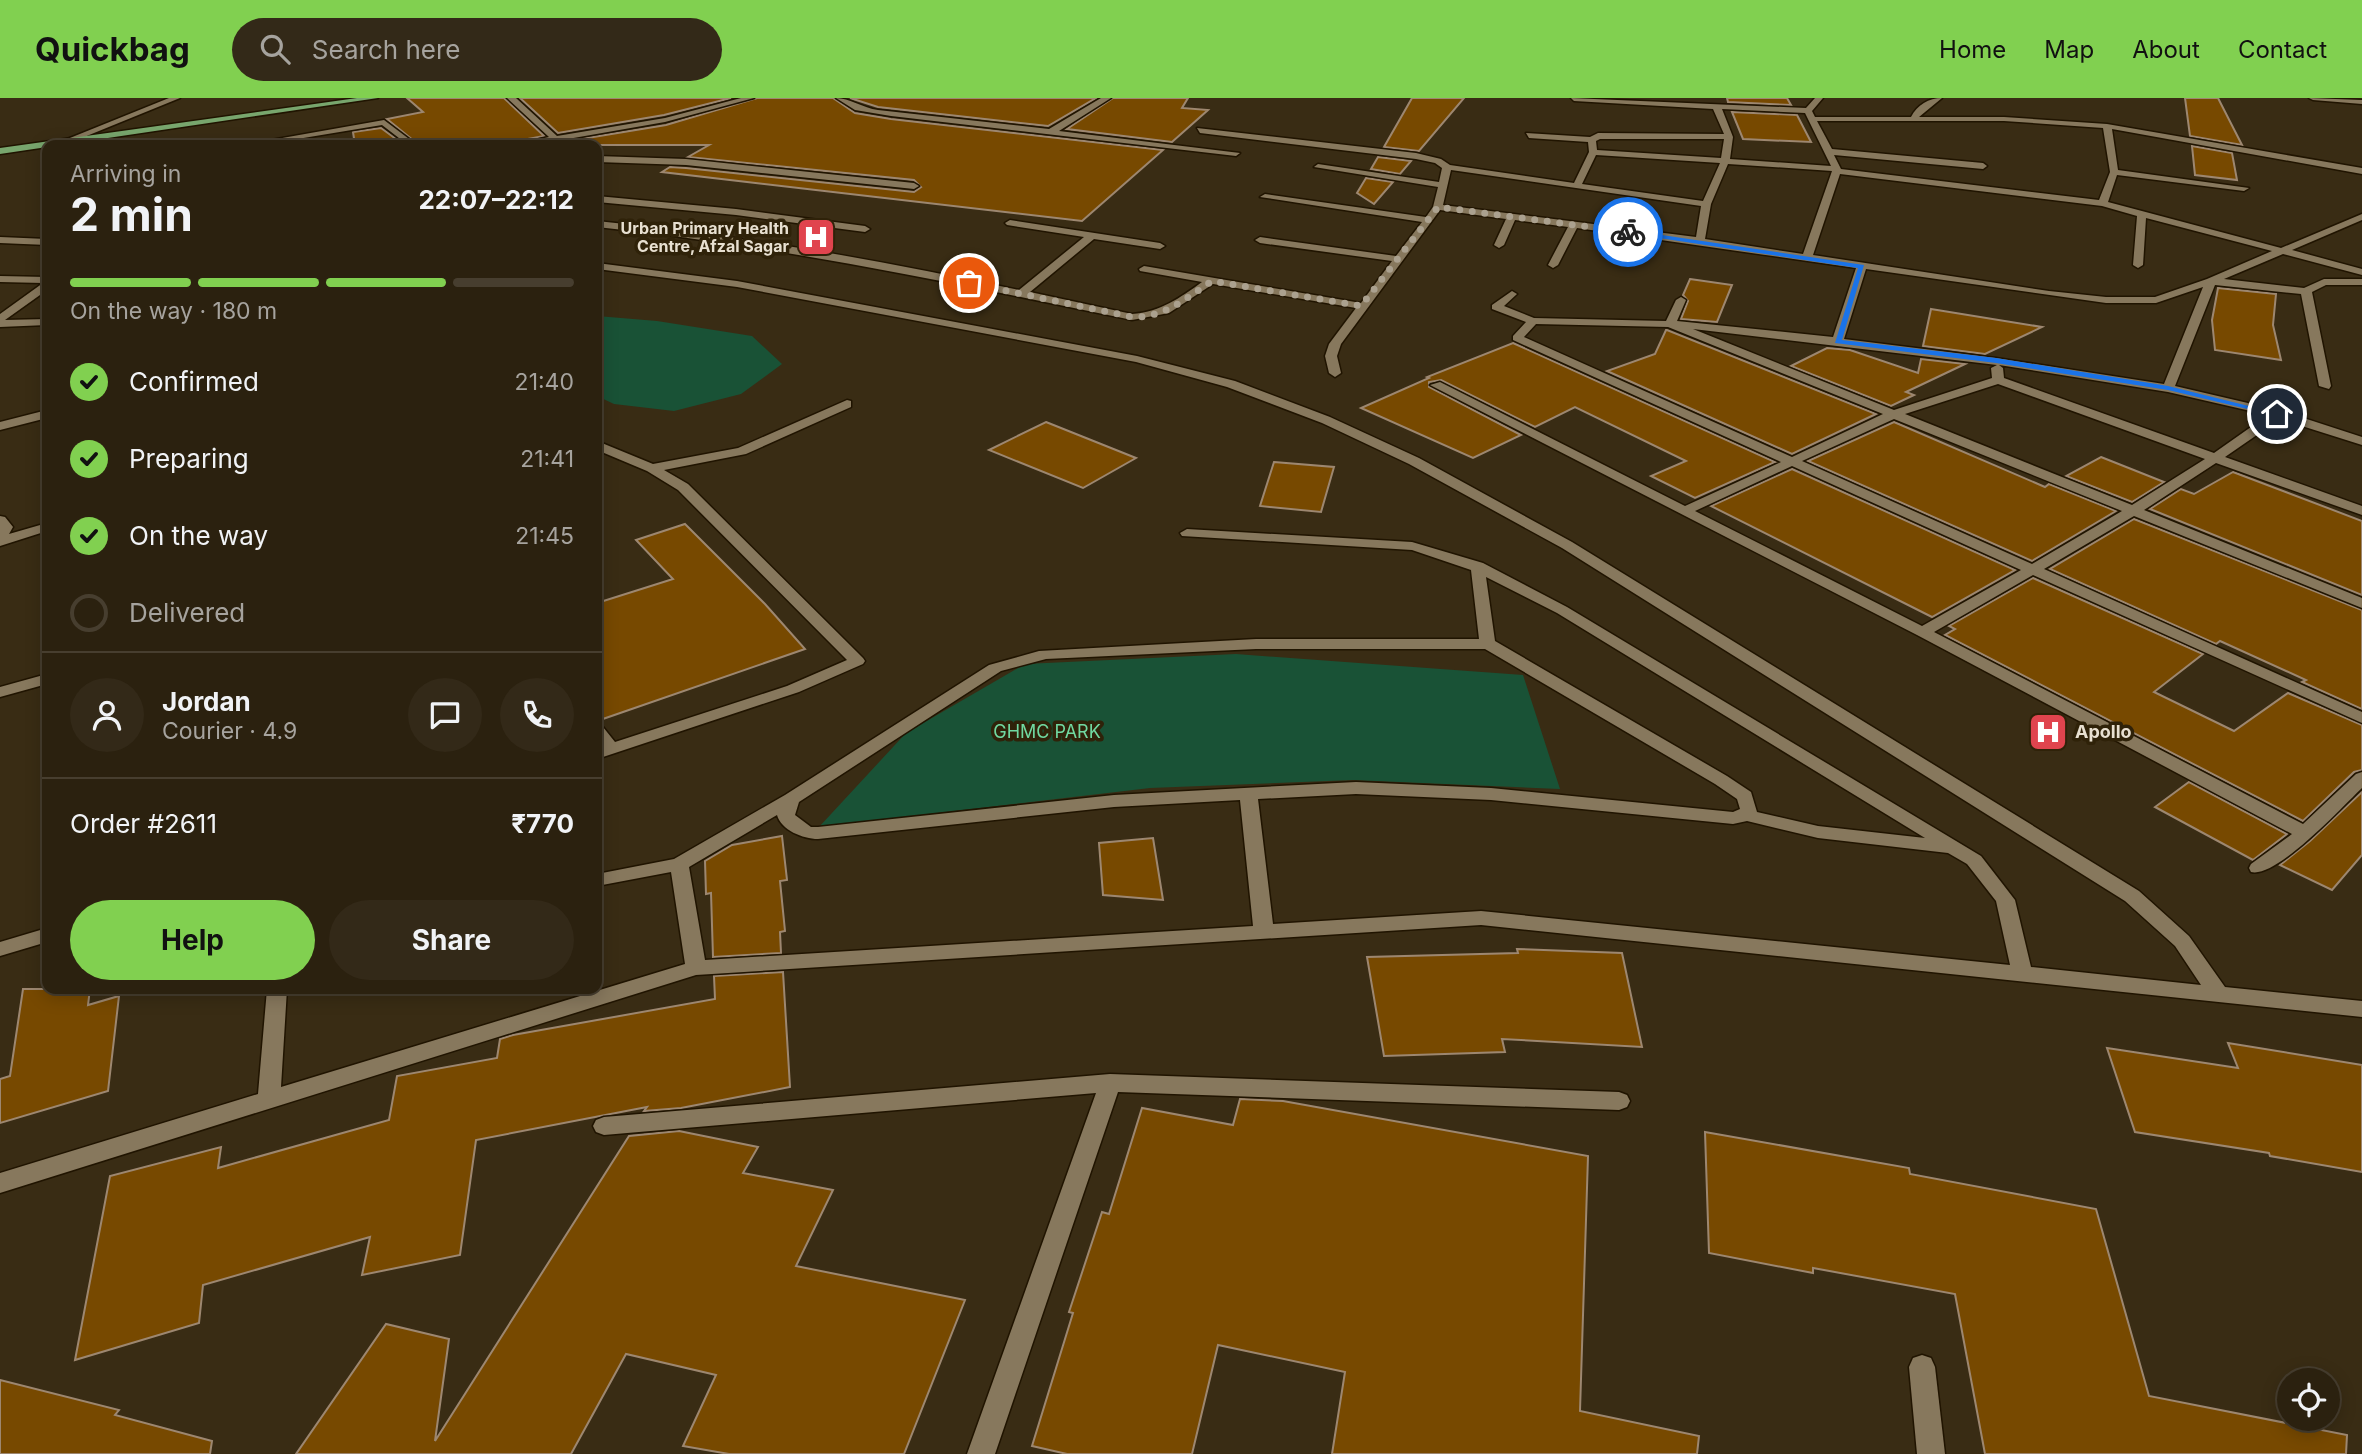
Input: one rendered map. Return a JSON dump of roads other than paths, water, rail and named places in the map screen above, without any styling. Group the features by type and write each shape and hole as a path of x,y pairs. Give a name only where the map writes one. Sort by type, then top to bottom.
{"main road":[{"path":"78,140 374,98"},
{"path":"0,151 42,145"}],"street":[{"path":"69,140 176,98"},
{"path":"511,98 556,140"},
{"path":"542,140 665,120 750,98"},
{"path":"840,98 848,105 862,109 1236,153"},
{"path":"1051,132 1107,98"},
{"path":"1811,115 1819,98"},
{"path":"1914,119 1918,111 1938,98"},
{"path":"2314,98 2362,102"},
{"path":"1574,99 1679,100 1811,115 2004,119 2107,126 2362,171"},
{"path":"1700,241 1706,204 1726,162 1729,137 1716,105"},
{"path":"1807,258 1837,170 1811,115"},
{"path":"277,140 383,122 406,140"},
{"path":"2103,203 2115,173 2107,126"},
{"path":"1200,130 1416,156 1438,161 1447,167 1706,204"},
{"path":"1529,135 1592,140 1609,134 1729,137"},
{"path":"1577,186 1593,152 1592,140"},
{"path":"1593,152 1837,170 2103,203 2362,272"},
{"path":"1830,152 1983,166"},
{"path":"602,160 686,162 914,186"},
{"path":"1318,167 1443,185"},
{"path":"1335,373 1331,356 1335,344 1438,207 1447,167"},
{"path":"2115,173 2244,188"},
{"path":"1265,197 1426,220"},
{"path":"602,199 736,212 865,229"},
{"path":"1438,207 1700,241 2106,300 2156,300 2210,281 2362,216"},
{"path":"2138,265 2142,214"},
{"path":"1499,245 1512,217"},
{"path":"1010,223 1160,246"},
{"path":"602,224 659,229 815,251 1132,317 1150,318 1165,313 1212,281"},
{"path":"1553,264 1574,225"},
{"path":"1021,294 1092,236"},
{"path":"0,240 42,242"},
{"path":"1260,240 1397,260"},
{"path":"1838,341 1862,266"},
{"path":"602,267 737,284 1138,359 1231,384 1325,420 1414,461 1567,545 2132,896 2182,941 2217,992"},
{"path":"1144,269 1361,306"},
{"path":"0,279 42,279"},
{"path":"2210,281 2306,291 2324,282 2362,282"},
{"path":"2168,388 2210,281"},
{"path":"0,322 42,289"},
{"path":"2306,291 2325,386"},
{"path":"1512,294 1496,307 1533,321 1670,324 1996,361 2168,388 2277,414 2362,441"},
{"path":"1670,324 1681,300"},
{"path":"1533,321 1517,338 2033,567 2362,718"},
{"path":"0,322 42,322"},
{"path":"1670,324 2362,603"},
{"path":"1996,361 1998,380"},
{"path":"1685,511 1896,413 1998,380 2362,511"},
{"path":"1436,385 1922,632 2305,833"},
{"path":"652,468 741,451 847,404"},
{"path":"1922,632 2133,511 2218,458 2277,414"},
{"path":"0,426 42,415"},
{"path":"602,447 652,468 683,487 857,661 793,689 604,752"},
{"path":"0,520 6,527 0,541"},
{"path":"0,541 42,528"},
{"path":"1187,533 1412,546 1445,553 1478,566 1562,610 1974,860 2005,900 2022,972"},
{"path":"1478,566 1484,633 1489,645"},
{"path":"602,879 679,864 791,799 995,668 1045,654 1256,644 1489,645 1721,780 1745,796 1749,809 1747,815"},
{"path":"0,692 42,680"},
{"path":"2258,868 2305,833 2362,778"},
{"path":"791,799 785,817 807,833 1114,800 1356,788 1460,792 1732,818 1747,815 1818,832 1954,848"},
{"path":"1248,793 1264,932"},
{"path":"679,864 696,968"},
{"path":"0,1183 696,968 1481,918 2362,1009"},
{"path":"0,949 42,936"},
{"path":"270,1101 276,994"},
{"path":"981,1454 1110,1083"},
{"path":"604,1126 1110,1083 1619,1101"},
{"path":"1922,1367 1931,1454"}],"place":[{"name":"Urban Primary Health Centre, Afzal Sagar","path":"816,237"},
{"name":"Apollo","path":"2048,732"}],"park label":[{"name":"GHMC PARK","path":"1047,732"}]}
